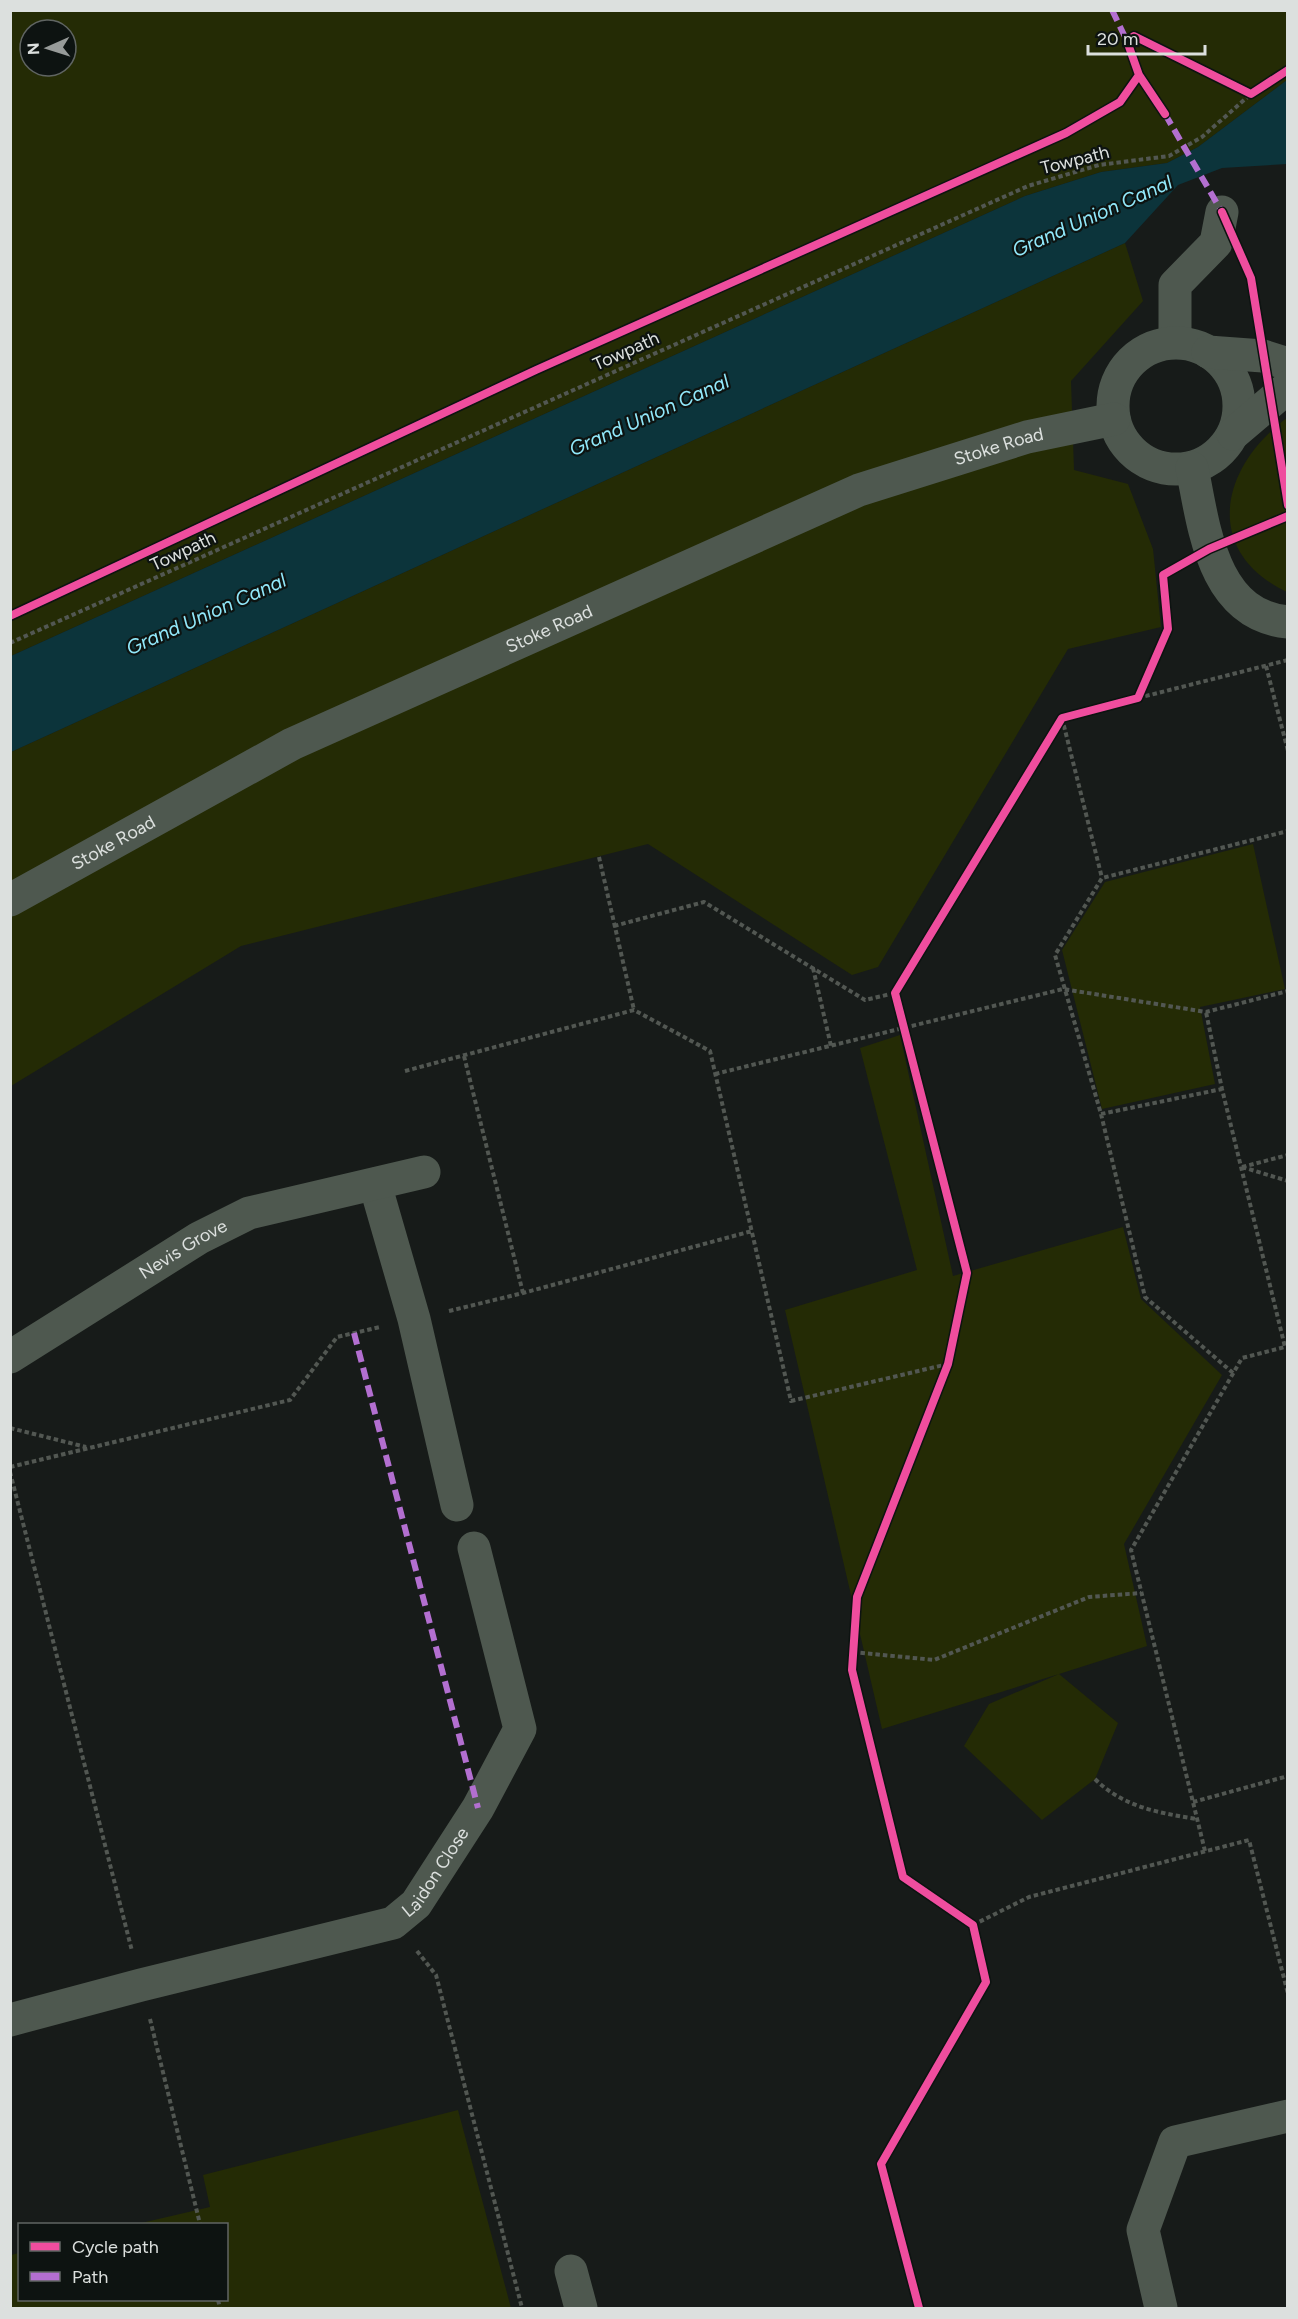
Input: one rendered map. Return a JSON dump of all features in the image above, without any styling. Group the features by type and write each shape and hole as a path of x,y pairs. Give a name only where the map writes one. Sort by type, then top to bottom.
{"street":[{"path":"1175,342 1175,285 1216,243 1222,212"},
{"path":"1175,342 1198,346 1223,363 1234,379 1239,397 1239,416 1233,434 1223,450 1209,462 1192,468 1172,470 1153,466 1135,456 1122,441 1114,419 1112,404 1116,385 1125,368 1139,354 1156,346 1175,342"},
{"path":"1208,352 1263,356 1287,364"},
{"path":"1233,434 1287,387"},
{"name":"Stoke Road","path":"10,900 292,744 859,490 1027,437 1114,419"},
{"path":"1192,468 1209,549 1228,587 1258,614 1287,622"},
{"name":"Nevis Grove","path":"10,1357 200,1238 249,1213 424,1172"},
{"path":"375,1184 414,1319 457,1505"},
{"name":"Laidon Close","path":"10,2020 393,1923 416,1904 478,1808 520,1729 474,1548"},
{"path":"1161,2308 1143,2230 1175,2142 1287,2116"},
{"path":"571,2271 581,2308"}],"path":[{"path":"1241,89 1251,94"},
{"path":"1127,701 1287,660"},
{"path":"1266,666 1287,751"},
{"path":"1138,698 1142,688"},
{"path":"1056,728 1062,718 1073,715"},
{"path":"1062,718 1102,878"},
{"path":"1233,1373 1145,1297 1101,1114 1055,955 1102,878 1287,831"},
{"path":"599,857 634,1010"},
{"path":"614,926 704,902 865,1000 895,993"},
{"path":"813,967 831,1046"},
{"path":"897,1002 895,993 901,983"},
{"path":"715,1074 1063,989 1206,1012 1287,991"},
{"path":"405,1071 634,1010 710,1052 791,1401 948,1364"},
{"path":"1205,1851 1131,1550 1242,1358 1285,1347 1222,1089 1206,1012"},
{"path":"901,1020 906,1040"},
{"path":"464,1056 523,1293"},
{"path":"1101,1114 1222,1089"},
{"path":"1241,1167 1287,1155"},
{"path":"1241,1167 1287,1181"},
{"path":"10,1467 290,1400 337,1337 523,1293 752,1231"},
{"path":"944,1375 950,1353"},
{"path":"10,1428 86,1448"},
{"path":"10,1472 200,2223"},
{"path":"853,1652 934,1660 1089,1597 1141,1593"},
{"path":"852,1661 854,1641"},
{"path":"1193,1802 1287,1776"},
{"path":"1095,1779 1108,1792 1152,1812 1197,1819"},
{"path":"974,1925 1029,1897 1249,1840 1287,1994"},
{"path":"965,1919 974,1925 976,1936"},
{"path":"393,1923 436,1975 522,2308"}],"green space":[{"path":"10,11 1287,11 1287,80 1198,147 1167,163 1101,172 1025,196 11,656"},
{"path":"1125,243 1143,301 1071,381 1074,470 1128,484 1153,549 1161,627 1068,649 878,967 852,975 648,844 241,946 11,1086 11,752"},
{"path":"1287,418 1287,592 1260,575 1241,554 1232,532 1230,508 1235,483 1247,460 1265,438"},
{"path":"1253,844 1285,989 1200,1007 1215,1084 1102,1109 1062,950 1105,882"},
{"path":"900,1035 953,1276 1123,1227 1141,1299 1222,1375 1124,1544 1147,1646 882,1729 785,1310 917,1270 860,1048"},
{"path":"1059,1674 1118,1723 1095,1779 1042,1820 964,1746 989,1704"},
{"path":"458,2110 511,2308 11,2308 11,2255 18,2253 18,2301 228,2301 228,2223 141,2223 210,2207 203,2175"}],"water":[{"name":"Grand Union Canal","path":"1287,80 1287,164 1222,168 1178,185 1125,243 11,752 11,656 1025,196 1101,172 1167,163 1198,147"}],"marked path":[{"path":"1112,10 1127,41"},
{"path":"1165,114 1222,212"},
{"path":"354,1333 478,1808"}],"cycle path":[{"path":"1165,114 1139,75 1127,41 1134,36 1251,94 1288,70"},
{"name":"Towpath","path":"10,616 536,370 1066,133 1120,102 1139,75"},
{"path":"1222,212 1251,278 1288,505"},
{"path":"919,2308 881,2164 986,1982 973,1925 903,1877 852,1670 857,1597 948,1364 967,1273 895,993 1062,718 1138,698 1168,629 1163,575 1209,549 1288,516"}]}
